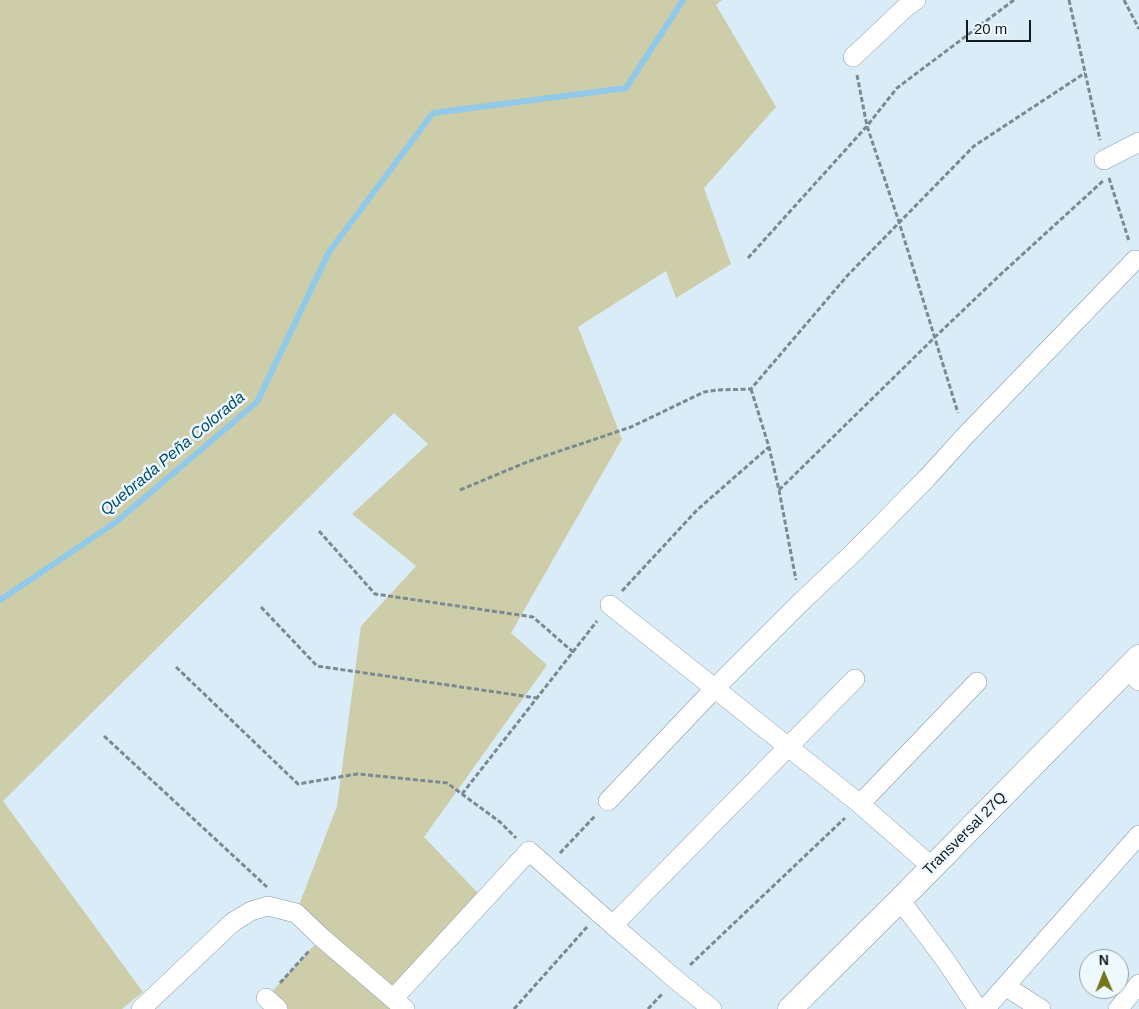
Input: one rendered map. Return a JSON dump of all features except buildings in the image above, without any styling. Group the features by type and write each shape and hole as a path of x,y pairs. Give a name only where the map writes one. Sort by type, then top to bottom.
{"street":[{"path":"853,57 907,3"},
{"path":"1106,168 1139,142"},
{"path":"608,801 715,688 927,478 1135,260"},
{"path":"610,605 860,804 932,867"},
{"name":"Transversal 27Q","path":"790,1009 1135,669"},
{"path":"613,925 855,679"},
{"path":"860,804 977,682"},
{"path":"985,1009 1139,835"},
{"path":"141,1009 233,922 251,911 268,906 296,913 399,1004 529,851 712,1009"},
{"path":"900,900 946,961 978,1009"},
{"path":"1118,1009 1139,984"},
{"path":"1005,986 1041,1009"}],"path":[{"path":"748,258 867,126 897,88 1014,0"},
{"path":"1124,0 1139,30"},
{"path":"853,57 867,126 966,436"},
{"path":"460,490 527,462 631,426 704,392 751,388 847,276 974,146 1085,73"},
{"path":"779,490 1000,275 1106,168"},
{"path":"751,388 769,447 779,490 800,603"},
{"path":"319,531 375,594 533,617 573,652"},
{"path":"261,607 318,666 537,698"},
{"path":"176,667 298,784 357,774 447,783 500,822 529,851"},
{"path":"104,736 267,887"},
{"path":"547,866 608,801"},
{"path":"648,1009 675,979 860,804"},
{"path":"514,1009 599,913"},
{"path":"272,1004 322,937"}],"green space":[{"path":"0,0 722,0 716,5 776,107 704,188 731,264 676,298 666,271 578,327 622,439 511,633 547,665 424,837 479,894 396,1009 263,1009 266,998 321,938 296,913 337,806 361,626 416,566 352,514 428,444 394,413 3,801 143,992 122,1009 0,1009"}],"waterway":[{"name":"Quebrada Peña Colorada","path":"0,600 116,522 257,402 329,252 433,113 626,88 683,0"}]}
